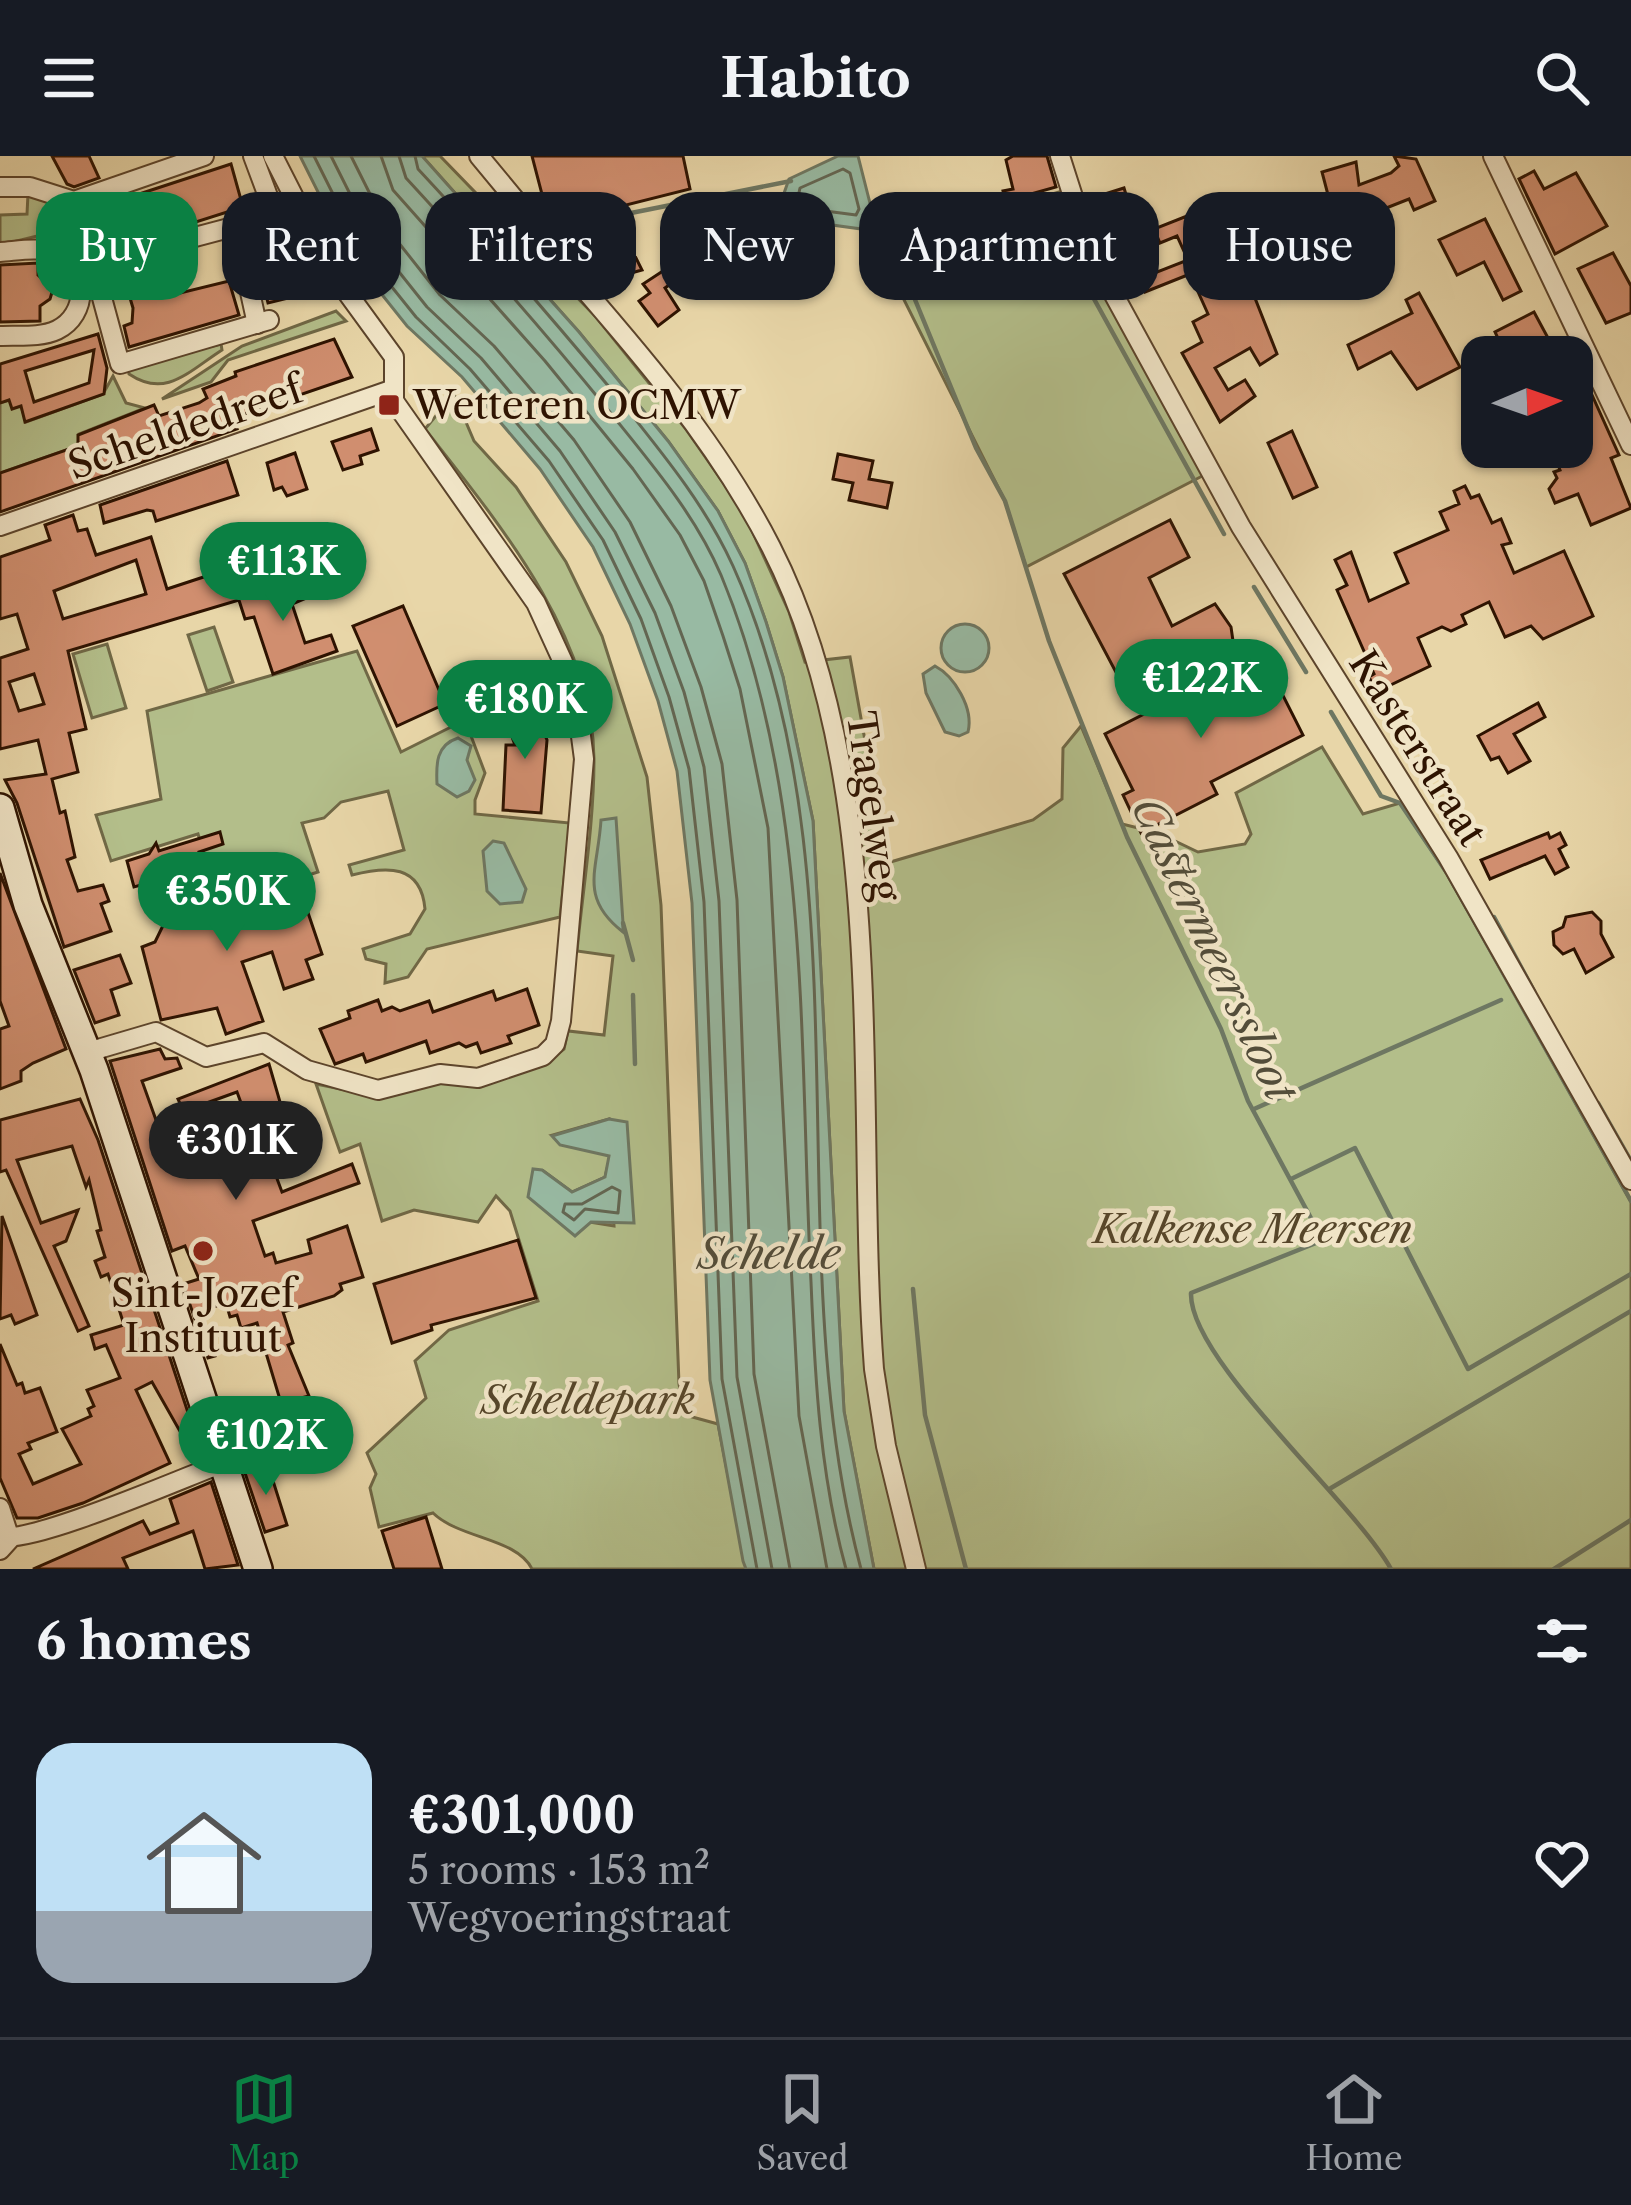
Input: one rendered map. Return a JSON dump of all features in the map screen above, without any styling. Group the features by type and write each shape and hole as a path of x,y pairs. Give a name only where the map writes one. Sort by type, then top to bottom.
{"street":[{"path":"0,187 30,187 74,201 204,156"},
{"path":"230,162 253,156 267,192"},
{"path":"88,1052 156,1032 206,1057 264,1043 307,1070 378,1090 440,1074 478,1078 543,1056 555,1044 579,833 582,735 562,662 536,603 402,413 394,357 332,272 274,156"},
{"name":"Tragelweg","path":"479,156 522,208 531,228 684,410 773,552 811,647 830,721 854,872 874,1369 886,1446 916,1569"},
{"name":"Kasterstraat","path":"1060,156 1091,254 1241,527 1448,857 1631,1180"},
{"path":"1493,156 1631,445"},
{"path":"0,252 36,250"},
{"path":"0,336 52,332 70,320 77,300"},
{"path":"96,300 120,364 261,321"},
{"path":"255,300 261,321"},
{"path":"202,335 261,321"},
{"name":"Scheldedreef","path":"0,526 394,382"},
{"path":"0,808 28,904 88,1052 258,1569"},
{"path":"0,1508 4,1542 223,1463"}],"green space":[{"name":"Kalkense Meersen","path":"422,156 440,156 475,192 454,192"},
{"path":"28,194 36,196 36,236 0,245 0,215 27,214"},
{"name":"Kalkense Meersen","path":"550,300 580,300 685,428 743,511 789,612 805,662 850,657 887,863 1033,820 1062,799 1063,748 1081,726 1122,824 1158,833 1198,852 1245,844 1251,834 1236,793 1322,747 1363,814 1400,803 1447,874 1631,1202 1631,1569 874,1569 844,1411 813,821 783,677 745,563 718,511"},
{"path":"904,300 1117,300 1212,471 1026,567 1005,501"},
{"path":"336,311 346,321 228,360 211,382 162,399 242,346"},
{"path":"221,344 222,350 166,383 154,384 129,374 128,366"},
{"path":"113,376 126,403 145,408 79,434 78,446 0,473 0,403 9,400 21,406 26,422 103,394"},
{"name":"Scheldepark","path":"454,394 474,441 516,487 566,562 602,636 647,777 661,905 679,1384 685,1415 718,1424 746,1569 532,1569 514,1551 433,1513 379,1527 370,1488 376,1474 367,1453 426,1398 415,1361 449,1330 538,1301 510,1211 496,1196 478,1222 414,1210 382,1221 360,1144 340,1152 316,1084 380,1097 433,1082 539,1067 564,1049 568,1031 604,1035 613,956 577,951 594,759 577,668 559,624 510,541 425,429","holes":["609,1119 614,1226 590,1222 542,1170 572,1192 605,1177 610,1156 553,1135"]},
{"path":"214,627 233,682 207,691 188,635"},
{"path":"107,644 126,708 92,718 73,654"},
{"path":"357,651 401,752 465,720 485,773 475,814 570,823 560,917 427,949 408,977 385,983 386,964 366,959 363,949 410,934 425,909 417,883 409,876 389,870 352,875 349,865 404,850 388,791 341,802 324,818 302,823 318,872 245,895 237,879 214,886 198,834 111,861 96,815 161,799 147,711"}],"water":[{"name":"Schelde","path":"300,156 422,156 454,192 425,192 425,300 550,300 668,441 718,511 745,563 783,677 813,821 844,1411 874,1569 746,1569 743,1561 710,1380 692,903 677,771 630,624 593,547 540,469 462,377 386,300 401,300 401,192 318,192"},
{"path":"838,156 858,156 867,192 859,192 859,229 835,225 835,192 784,192 789,179"},
{"path":"965,624 982,631 989,648 982,665 965,672 948,665 941,648 948,631"},
{"path":"935,666 965,703 968,732 959,736 945,732 926,693 923,674"},
{"path":"458,738 471,746 467,760 475,780 469,791 457,797 437,784 437,769 441,750"},
{"path":"616,818 623,932 600,907 594,882 601,820"},
{"path":"493,841 504,843 526,889 522,902 500,904 487,891 483,851"},
{"path":"609,1119 627,1122 634,1223 591,1222 575,1236 528,1197 533,1169 542,1170 572,1192 605,1177 609,1156 560,1145 552,1136"}],"building":[{"path":"52,156 89,156 99,178 74,187 67,184"},
{"path":"532,156 683,156 690,189 660,192 660,196 636,202 636,192 541,192"},
{"path":"1047,156 1056,187 1003,192 1013,189 1006,160"},
{"path":"1394,156 1416,159 1435,201 1414,210 1409,199 1395,205 1395,192 1327,192 1322,172 1356,162 1359,185 1399,166"},
{"path":"231,164 239,192 222,192 222,214 198,221 198,192 145,192"},
{"path":"1534,171 1544,189 1576,173 1607,226 1555,254 1519,179"},
{"path":"1183,218 1183,249 1177,236 1160,243 1159,227"},
{"path":"1485,219 1521,291 1503,300 1484,262 1457,275 1439,240"},
{"path":"1613,253 1631,286 1631,313 1606,323 1578,269"},
{"path":"1183,262 1183,277 1159,286 1159,271"},
{"path":"36,263 36,300 49,300 40,306 40,321 0,322 0,265"},
{"path":"660,273 660,300 673,300 679,310 658,326 639,301 650,293 643,284"},
{"path":"222,283 222,300 235,300 239,315 129,347 124,326 132,323 131,300 198,300 198,289"},
{"path":"1419,293 1460,367 1417,389 1391,352 1358,369 1348,345 1412,313 1406,300"},
{"path":"1202,300 1256,300 1277,354 1260,365 1250,348 1215,368 1228,390 1245,380 1255,396 1220,422 1182,353 1202,342 1193,322 1208,314"},
{"path":"1534,312 1547,336 1497,336 1495,332"},
{"path":"98,334 107,368 104,394 25,422 21,406 12,409 9,400 0,403 0,364","holes":["94,350 89,383 34,402 25,371"]},
{"path":"334,339 352,377 232,418 237,429 0,512 0,473 78,446 78,435 154,405 159,416 199,403 207,398 203,389 236,376 235,372"},
{"path":"1593,397 1619,455 1611,458 1631,508 1591,525 1578,494 1555,503 1549,489 1557,478 1554,472 1593,468"},
{"path":"371,429 378,450 360,456 362,464 343,470 332,442"},
{"path":"1292,431 1317,487 1293,498 1268,443"},
{"path":"295,453 307,489 287,496 282,487 274,490 267,463"},
{"path":"838,454 873,461 869,479 892,483 887,508 849,500 853,483 833,479"},
{"path":"227,461 238,495 156,521 153,511 147,510 104,523 100,505"},
{"path":"1465,486 1471,498 1479,495 1492,523 1501,519 1511,543 1502,545 1514,573 1564,551 1593,616 1543,639 1531,626 1505,637 1489,602 1462,615 1466,624 1451,631 1442,627 1418,638 1430,666 1376,692 1369,677 1374,674 1337,590 1347,585 1335,560 1351,552 1369,601 1408,583 1395,553 1448,530 1440,512 1459,504 1454,491"},
{"path":"73,515 78,531 87,529 96,555 151,537 167,589 228,569 239,600 68,651 86,729 69,733 78,772 52,779 60,813 65,811 75,857 67,860 78,891 103,885 109,901 101,904 111,931 64,947 17,803 5,780 46,774 38,740 0,749 0,658 28,649 17,614 0,619 0,557 50,540 45,525","holes":["136,560 146,594 63,619 54,591","34,674 44,704 19,711 9,682"]},
{"path":"1170,520 1189,557 1149,578 1172,626 1215,604 1231,627 1233,641 1128,695 1064,574"},
{"path":"302,575 309,597 292,604 305,643 331,635 337,651 273,674 254,617 245,619 237,594"},
{"path":"403,606 445,704 397,726 353,626"},
{"path":"1262,654 1303,735 1211,782 1217,794 1141,833 1123,795 1133,790 1105,734"},
{"path":"531,703 547,740 541,813 503,810 506,745 515,745 503,713"},
{"path":"1538,703 1545,717 1514,734 1530,761 1508,773 1499,757 1491,760 1478,736"},
{"path":"220,832 223,844 199,852 203,868 134,887 127,861 149,854 156,843 159,851"},
{"path":"1548,833 1550,838 1560,833 1566,845 1559,849 1568,867 1555,874 1545,856 1490,879 1481,860"},
{"path":"0,873 66,1049 33,1063 21,1071 21,1081 0,1089 0,1029 9,1026 0,1001"},
{"path":"236,884 245,912 301,892 322,954 306,960 313,979 284,989 272,952 242,962 263,1021 226,1034 217,1008 161,1020 142,947 155,942 173,905"},
{"path":"1592,912 1601,921 1601,934 1613,957 1586,973 1574,949 1563,954 1554,945 1553,932 1563,927 1566,917"},
{"path":"120,955 131,983 111,990 119,1015 95,1023 74,970"},
{"path":"527,989 539,1025 508,1036 511,1043 481,1053 477,1043 466,1047 459,1043 430,1053 426,1041 366,1062 363,1054 335,1064 320,1029 378,1000 382,1011 392,1007 400,1011 429,1001 433,1012 493,991 496,1000"},
{"path":"160,1049 165,1059 177,1058 181,1068 142,1081 156,1120 183,1110 178,1099 269,1064 291,1140 294,1145 306,1141 311,1154 273,1168 282,1192 352,1164 359,1183 253,1221 265,1256 273,1253 276,1263 311,1253 308,1240 347,1226 363,1277 340,1284 342,1290 334,1296 283,1312 293,1343 288,1345 309,1396 281,1403 257,1323 241,1328 237,1315 230,1317 226,1303 200,1311 215,1356 208,1358 183,1284 199,1279 185,1246 172,1251 110,1061","holes":["237,1092 262,1160 225,1173 201,1105"]},
{"path":"80,1099 98,1140 201,1452 194,1456 152,1382 136,1390 170,1463 83,1503 38,1518 17,1518 0,1478 0,1344 17,1385 22,1383 25,1393 40,1388 57,1432 28,1443 31,1449 19,1454 33,1484 81,1464 62,1429 91,1416 88,1409 94,1406 87,1390 120,1378 106,1345 95,1349 91,1335 124,1325 108,1274 101,1277 95,1261 105,1257 97,1231 101,1230 89,1180 86,1187 72,1146 17,1160 41,1223 78,1210 66,1241 54,1246 89,1326 78,1331 6,1170 0,1172 0,1120"},
{"path":"2,1216 37,1315 15,1324 11,1315 0,1319"},
{"path":"518,1240 536,1298 431,1325 432,1330 392,1343 374,1284"},
{"path":"268,1465 287,1525 265,1532 245,1473"},
{"path":"211,1482 238,1565 205,1569 193,1531 123,1558 128,1569 33,1569 143,1521 150,1534 178,1523 170,1499"},
{"path":"426,1517 442,1569 394,1569 382,1531"}],"waterway":[{"name":"Castermeerssloot","path":"636,212 791,181"},
{"name":"Castermeerssloot","path":"915,300 976,448 1005,501 1049,641 1127,837 1221,1029 1248,1101 1319,1233 1316,1243 1191,1293 1197,1321 1243,1392 1391,1569"},
{"path":"1095,300 1224,534"},
{"path":"1254,587 1306,672"},
{"path":"1331,712 1381,796 1400,803 1447,873 1631,1201"},
{"path":"1494,917 1534,991"},
{"path":"623,923 633,960"},
{"path":"633,995 635,1064"},
{"path":"1254,1109 1501,1000"},
{"path":"1598,1103 1631,1161"},
{"path":"1291,1179 1355,1148 1468,1369 1631,1274"},
{"path":"913,1289 925,1415 966,1569"},
{"path":"1331,1488 1631,1311"},
{"path":"1554,1569 1631,1520"}],"place":[{"name":"Wetteren OCMW","path":"389,405"},
{"name":"Sint-Jozef Instituut","path":"203,1251"}]}
